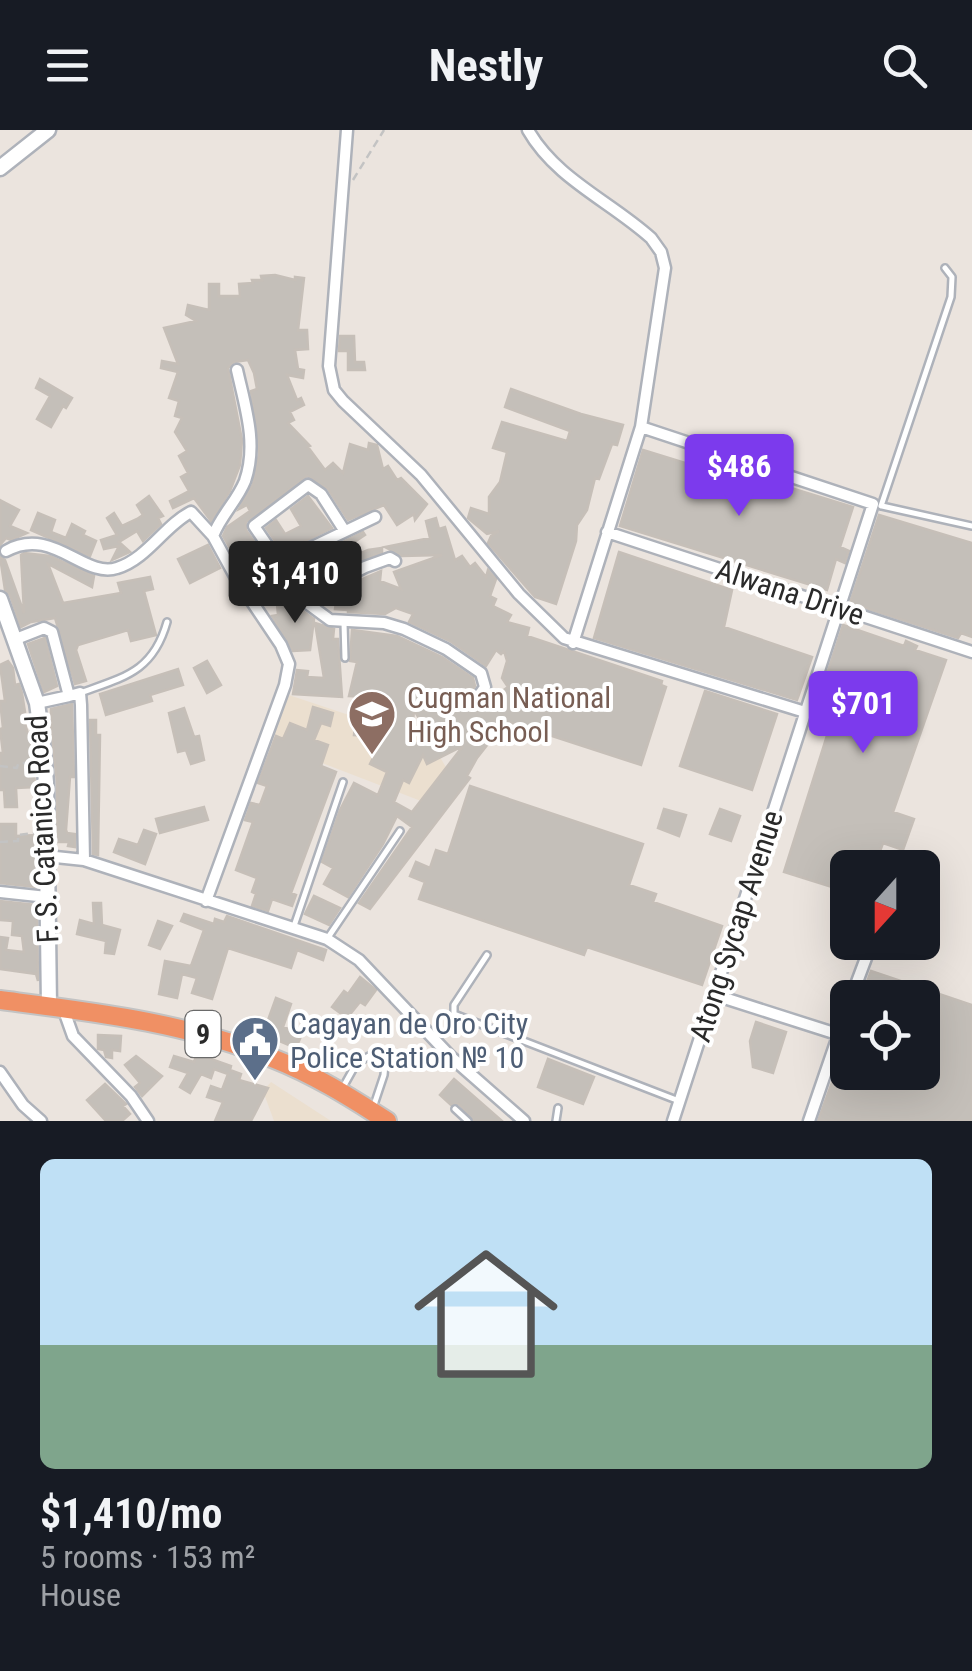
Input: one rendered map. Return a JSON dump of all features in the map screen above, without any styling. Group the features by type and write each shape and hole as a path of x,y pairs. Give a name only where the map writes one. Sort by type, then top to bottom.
{"highway":[{"name":"9","path":"0,1000 144,1020 204,1034 271,1057 380,1116"}],"street":[{"path":"0,168 48,130"},
{"path":"347,130 329,366 334,390 421,474 520,594 558,633 573,643 805,712"},
{"path":"528,130 556,168 638,226 662,252 664,280 640,426 573,643"},
{"path":"213,536 220,516 240,491 248,467 250,423 237,370"},
{"path":"640,426 877,505"},
{"path":"276,558 254,526 304,486 312,486 321,494 344,530"},
{"name":"Atong Sycap Avenue","path":"673,1121 805,712 877,505"},
{"path":"6,551 40,544 113,570 134,559 189,512 213,536 289,664 206,901"},
{"path":"236,578 375,517"},
{"name":"Alwana Drive","path":"607,532 972,652"},
{"path":"304,598 376,562 395,560"},
{"path":"252,601 286,594 304,598 325,618 392,625 446,649 481,672 485,687 478,698"},
{"name":"F. S. Catanico Road","path":"0,599 37,703 44,761 47,897 56,1007"},
{"path":"16,639 44,628 51,630 74,694 84,860"},
{"path":"37,703 74,694"},
{"path":"46,856 84,860 327,939 359,960 451,1057 524,1121"},
{"path":"0,892 47,897"},
{"path":"715,995 830,1032"},
{"path":"56,1007 73,1036 123,1086 148,1121"},
{"path":"809,1121 830,1056"},
{"path":"5,1079 22,1105 40,1121"}],"lane":[{"path":"945,268 952,277 952,298 877,505 972,526"},
{"path":"74,694 141,669 157,650 167,622"},
{"path":"344,623 345,658"},
{"path":"292,928 343,782"},
{"path":"327,939 400,831"},
{"path":"487,956 454,1004 454,1014 679,1101"},
{"path":"341,1092 356,1064 369,1056"},
{"path":"380,1060 385,1064 380,1116"},
{"path":"556,1121 558,1108"},
{"path":"455,1109 468,1121"}],"path":[{"path":"344,195 384,130"},
{"path":"0,766 18,768 18,764 44,761"},
{"path":"0,842 18,841 18,834 46,833"}],"shaded area":[{"name":"Cugman National High School","path":"286,694 352,716 422,727 447,769 421,801 270,743"},
{"path":"271,1082 331,1121 274,1121 263,1091"}],"building":[{"path":"275,275 304,278 298,330 307,330 308,349 295,350 298,369 304,370 303,378 287,375 297,400 301,398 304,405 290,412 294,420 288,423 310,446 325,470 333,463 343,473 350,444 368,450 369,443 377,445 383,469 388,466 397,480 401,478 427,504 415,520 414,514 397,525 384,505 348,520 328,489 307,476 246,522 246,530 263,554 240,566 223,536 227,527 250,511 247,505 239,509 253,484 259,454 251,391 257,389 254,373 248,360 234,362 228,368 242,440 240,465 230,491 211,521 194,498 173,508 170,501 189,491 181,477 188,473 179,456 187,451 175,432 182,418 175,416 179,401 169,398 178,372 161,368 162,361 178,364 164,328 196,321 186,315 188,305 209,310 209,284 219,284 219,296 240,296 239,284"},
{"path":"340,336 354,336 355,362 364,362 365,370 348,370 348,351 339,351"},
{"path":"40,379 72,398 51,427 37,419 50,396 36,388"},
{"path":"511,389 623,425 617,445 612,444 599,479 595,478 587,510 577,525 576,541 556,604 535,597 488,543 499,531 487,534 468,518 471,508 489,514 489,497 500,482 507,452 493,448 502,422 567,441 570,431 505,407"},
{"path":"643,450 724,475 726,468 853,507 840,547 849,551 845,563 836,559 827,590 620,526"},
{"path":"149,496 163,516 158,518 161,524 143,541 137,531 119,542 130,552 112,560 119,546 104,549 101,540 117,535 107,518 114,513 122,526 137,519 143,515 137,505"},
{"path":"308,496 332,528 299,544 280,548 266,528 276,520 285,534 301,526 291,509"},
{"path":"0,500 19,510 10,526 27,533 11,540 6,538 0,545"},
{"path":"38,513 55,520 51,532 66,538 72,524 85,531 83,535 96,541 90,556 31,530"},
{"path":"879,515 972,543 972,637 961,633 958,638 850,603"},
{"path":"436,518 439,529 445,527 455,560 462,556 470,567 475,563 486,577 488,570 496,579 490,596 496,599 493,606 511,615 507,622 529,628 527,636 662,681 661,685 666,687 641,765 506,721 477,758 467,776 470,778 370,909 359,903 412,827 397,816 348,897 324,884 333,868 322,862 354,783 378,795 387,772 370,764 383,737 354,735 356,715 370,716 372,697 349,696 357,662 350,661 352,630 397,636 442,657 473,678 475,686 468,699 475,708 484,705 492,692 495,696 508,687 502,678 507,661 504,651 501,654 496,650 486,666 450,641 409,622 413,614 396,608 385,614 348,612 335,609 336,603 318,601 334,592 350,594 351,584 381,571 380,581 401,589 394,572 442,555 402,556 385,547 430,538 426,521","holes":["414,710 430,736 411,746","463,746 412,812 394,802 403,780 409,783 423,755 427,764"]},
{"path":"363,532 365,535 323,563 326,568 368,550 382,548 382,552 303,589 275,586 255,591 249,581 273,568 306,560"},
{"path":"208,545 220,568 190,583 178,559"},
{"path":"619,552 732,590 724,627 812,657 797,700 594,638"},
{"path":"24,553 50,556 94,576 92,587 48,564 63,603 121,593 118,583 150,577 153,589 144,591 156,635 131,641 128,630 78,645 76,650 86,681 75,684 55,618 21,627 5,590 0,557 5,560 24,613"},
{"path":"277,604 293,604 314,619 310,650 293,651 272,616 278,615"},
{"path":"315,623 334,629 333,639 338,639 342,697 293,694 297,670 308,671 307,677 324,678"},
{"path":"843,625 904,646 906,641 917,646 915,650 946,660 893,812 914,819 903,850 883,843 880,850 830,850 830,886 784,872 831,723 813,717"},
{"path":"45,638 57,686 44,692 28,644"},
{"path":"8,661 15,685 19,684 22,693 35,783 35,787 16,788 17,807 5,807 4,790 0,790 0,701 5,701 0,665"},
{"path":"207,661 221,685 207,693 194,668"},
{"path":"178,669 183,685 150,695 152,701 106,715 100,694"},
{"path":"705,691 777,714 752,790 680,766"},
{"path":"72,704 74,777 70,777 66,830 75,834 75,847 68,846 69,842 57,842 57,782 51,727 51,709"},
{"path":"313,707 333,713 330,726 321,723 314,740 328,745 321,766 336,772 291,893 296,895 292,906 272,899 268,911 252,906 257,878 236,870 253,822 245,820 251,803 260,805 267,786 258,783 276,736 283,739 290,723 307,730"},
{"path":"184,708 194,737 199,736 204,760 191,764 186,750 178,752 169,713"},
{"path":"90,720 96,720 96,735 100,735 98,855 93,854"},
{"path":"470,786 643,844 629,885 656,894 653,902 722,926 702,985 587,947 584,955 419,899 425,882 410,876 416,862 430,868 436,850 448,854"},
{"path":"204,807 208,820 160,833 156,819"},
{"path":"664,809 686,815 679,836 658,828"},
{"path":"720,809 740,816 731,841 710,834"},
{"path":"0,824 16,824 16,836 36,835 37,887 0,883"},
{"path":"144,830 156,834 145,864 114,852 119,839 138,845"},
{"path":"314,896 340,908 329,925 305,914"},
{"path":"0,901 37,905 38,981 36,974 0,969 0,937 8,938 6,950 24,952 22,936 12,935 13,921 0,920"},
{"path":"93,903 101,903 102,925 120,930 114,954 105,953 106,941 77,934 80,920 94,924"},
{"path":"184,914 214,924 215,919 224,922 227,916 326,950 323,960 297,950 291,968 228,948 212,999 192,993 197,978 182,974 177,998 159,994 165,961 191,966 204,930 181,921"},
{"path":"158,921 172,926 160,949 149,945"},
{"path":"871,971 898,980 868,980"},
{"path":"360,977 376,990 365,1005 360,1002 347,1018 332,1007"},
{"path":"940,994 972,1005 972,1121 818,1121 830,1088 940,1090"},
{"path":"276,998 291,1004 283,1027 302,1034 296,1048 263,1034"},
{"path":"756,1022 786,1032 773,1073 753,1067 750,1041"},
{"path":"98,1035 121,1036 120,1051 112,1050 112,1058 106,1057 104,1050 98,1049"},
{"path":"197,1054 231,1066 230,1070 241,1074 239,1080 268,1088 251,1121 215,1121 223,1102 207,1097 211,1086 222,1090 228,1074 214,1069 211,1078 201,1074 190,1093 180,1087 188,1073 170,1067 174,1056 194,1062"},
{"path":"136,1056 162,1076 142,1096 135,1087 140,1083 125,1065"},
{"path":"548,1059 594,1077 583,1104 538,1087"},
{"path":"454,1079 502,1121 474,1121 459,1104 451,1105 440,1095"},
{"path":"105,1084 126,1104 123,1106 130,1114 122,1121 106,1121 87,1100"}],"place":[{"name":"Cugman National High School","path":"372,756"},
{"name":"Cagayan de Oro City Police Station № 10","path":"255,1082"}]}
